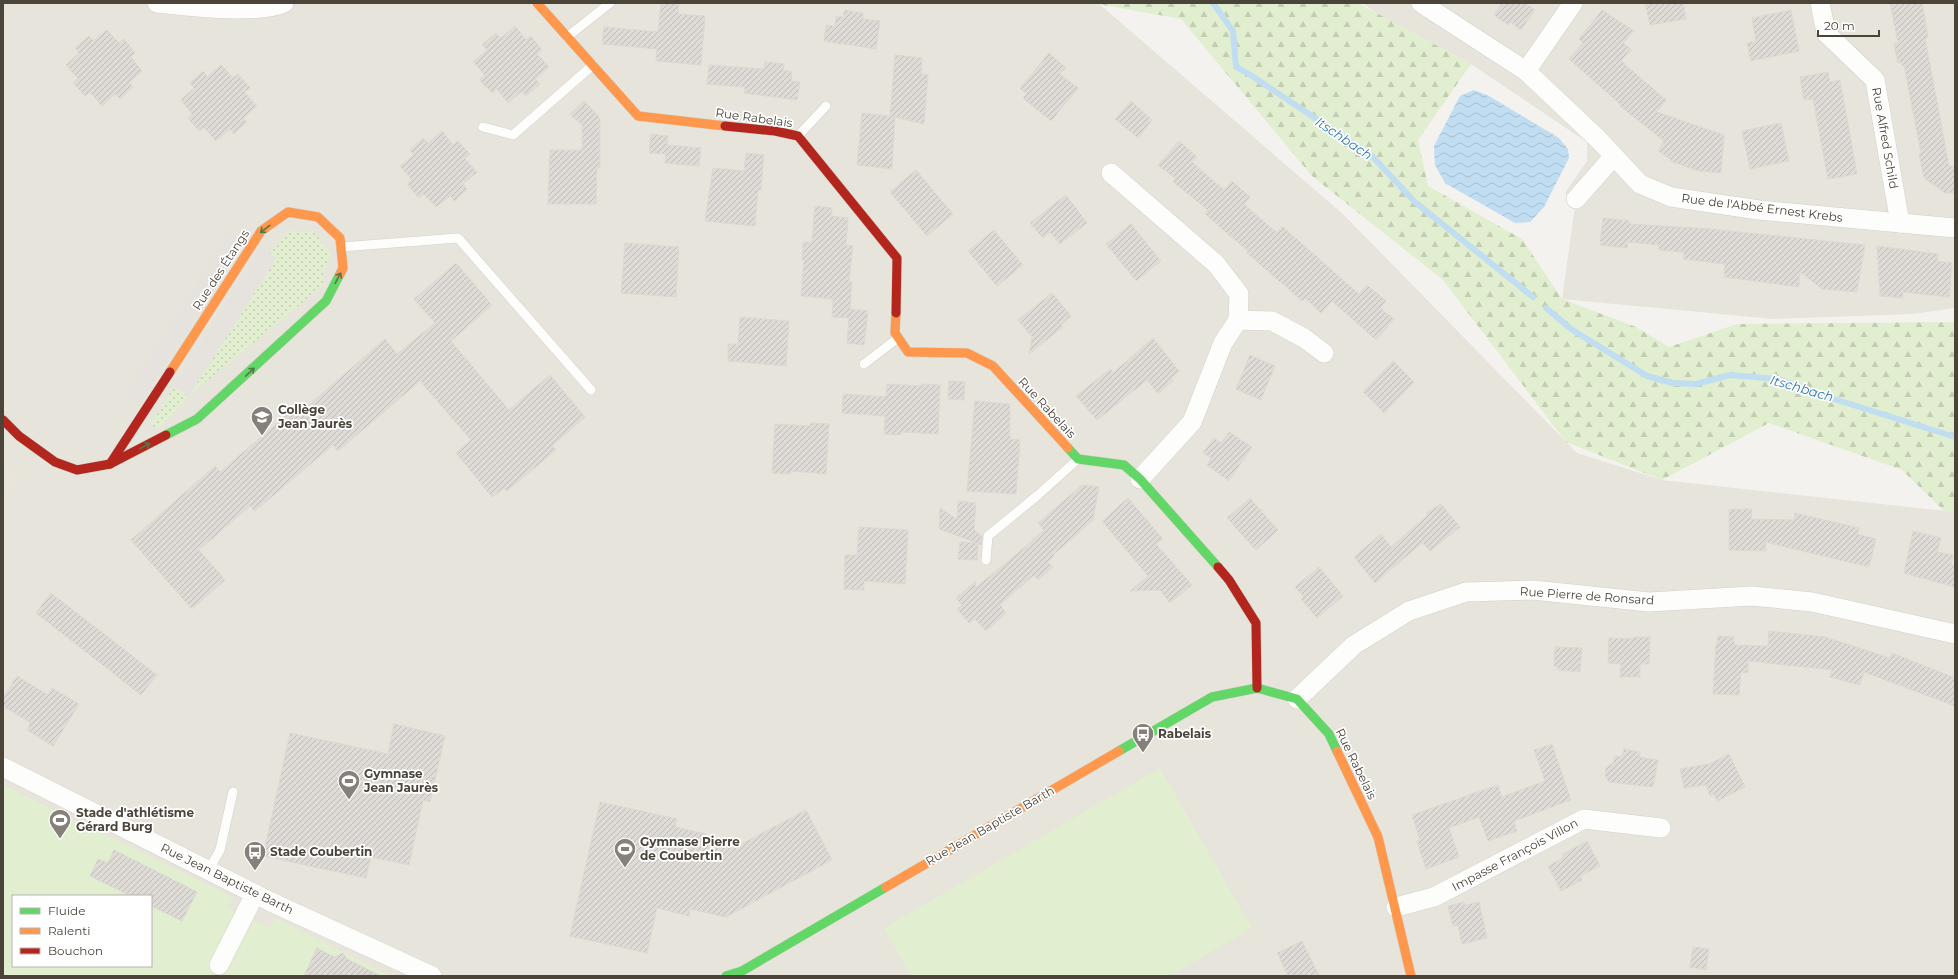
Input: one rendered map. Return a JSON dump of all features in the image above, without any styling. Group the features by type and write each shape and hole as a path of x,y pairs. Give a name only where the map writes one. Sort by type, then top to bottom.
{"street":[{"path":"157,3 250,9 275,7 284,3"},
{"name":"Rue Rabelais","path":"537,3 638,116 775,131 798,136 897,258 895,333 908,352 967,353 993,366 1078,459"},
{"name":"Rue de l'Abbé Ernest Krebs","path":"1421,3 1526,71 1598,139 1640,184 1671,197 1759,210 1955,228"},
{"path":"1526,71 1573,3"},
{"name":"Rue Alfred Schild","path":"1820,3 1826,33 1875,80 1900,223"},
{"path":"1576,199 1614,156"},
{"path":"1111,173 1216,264 1240,294 1238,320 1223,343 1192,422 1140,479"},
{"name":"Rue des Étangs","path":"3,420 19,436 55,462 77,470 110,464 197,419 326,301 343,268 341,247 340,238 318,217 288,212 261,231 110,464"},
{"path":"1238,320 1272,321 1304,338 1324,353"},
{"path":"1078,459 1124,465 1140,479 1230,580 1256,623 1257,688 1297,699"},
{"name":"Rue Pierre de Ronsard","path":"1297,699 1354,645 1408,611 1466,592 1533,590 1649,602 1752,596 1812,602 1955,634"},
{"name":"Rue Jean Baptiste Barth","path":"738,974 1212,696 1257,688"},
{"name":"Rue Rabelais","path":"1297,699 1329,734 1378,837 1396,907 1411,976"},
{"name":"Rue Jean Baptiste Barth","path":"3,767 255,894 432,976"},
{"name":"Impasse François Villon","path":"1396,907 1434,897 1584,819 1661,828"},
{"path":"219,965 255,894"}],"lane":[{"path":"567,37 610,3"},
{"path":"483,127 513,135 593,65"},
{"path":"798,136 826,106"},
{"path":"341,247 458,238 591,390"},
{"path":"864,364 898,338"},
{"path":"986,560 988,536 1038,496 1078,459"},
{"path":"208,871 220,850 232,792"}],"shaded area":[{"path":"3,3 1098,3 1343,214 1577,453 1662,480 1955,512 1955,976 3,976"},
{"path":"1362,3 1955,3 1955,308 1913,314 1773,319 1562,299 1576,199 1565,193 1587,161 1587,142 1471,64 1381,16"},
{"path":"232,229 247,238 139,404 125,395"},
{"path":"262,248 276,259 189,396 174,387"},
{"path":"3,460 20,477 3,503"}],"green space":[{"path":"1092,3 1358,3 1471,64 1418,140 1428,186 1522,239 1562,299 1636,327 1669,347 1737,324 1955,322 1955,512 1944,511 1902,470 1769,423 1662,480 1566,442 1443,280 1312,176 1181,19"},
{"path":"289,231 314,232 331,254 322,279 326,283 189,396 159,428 150,425 174,387 189,395 276,259 269,253"},
{"path":"1160,768 1252,928 1170,976 911,976 884,928"},
{"name":"Stade d'athlétisme Gérard Burg","path":"3,785 233,897 228,908 270,928 276,918 390,976 3,976"}],"water":[{"path":"1474,90 1489,96 1559,138 1568,149 1569,158 1544,207 1530,222 1515,223 1445,183 1435,165 1434,146 1460,96"}],"building":[{"path":"661,3 679,3 678,14 705,16 701,65 656,61 657,49 602,44 604,27 658,32"},
{"path":"1502,3 1525,3 1535,10 1521,30 1510,22 1508,25 1494,15"},
{"path":"1645,3 1683,3 1686,19 1650,25"},
{"path":"1890,3 1922,3 1928,37 1925,38 1949,166 1955,166 1955,193 1945,193 1924,178 1919,154 1921,153 1904,65 1902,66 1901,62 1898,63 1894,44 1898,43"},
{"path":"845,10 863,13 863,19 880,21 876,49 824,41 826,25 835,26 836,16 843,17"},
{"path":"1602,10 1634,31 1623,43 1631,49 1621,61 1666,100 1657,112 1724,135 1721,173 1699,171 1670,161 1670,159 1658,151 1664,141 1620,106 1621,105 1569,59 1583,43 1579,39"},
{"path":"1791,10 1799,51 1751,61 1747,43 1756,41 1752,18"},
{"path":"515,26 526,40 531,36 542,50 537,54 549,67 535,79 540,84 526,96 522,91 508,103 497,89 492,93 479,80 485,75 473,62 487,50 482,45 496,33 501,38"},
{"path":"107,30 119,43 124,39 135,53 131,57 142,71 129,83 133,87 120,99 115,94 102,106 90,92 85,96 73,83 78,78 66,65 79,53 75,48 89,36 93,41"},
{"path":"1049,53 1066,68 1060,74 1078,88 1051,121 1023,98 1027,94 1020,88"},
{"path":"895,55 922,58 921,74 928,75 924,124 890,116"},
{"path":"765,62 784,64 783,70 792,72 791,81 800,82 797,100 744,93 745,87 707,84 709,65 764,69"},
{"path":"221,65 233,78 238,74 250,88 244,92 257,106 243,118 247,122 234,134 230,129 216,141 204,127 199,131 188,118 192,114 181,100 194,88 190,83 203,71 207,77"},
{"path":"1828,72 1830,82 1840,80 1857,174 1828,179 1813,99 1804,100 1800,77"},
{"path":"584,101 600,118 600,168 597,168 596,204 548,204 550,150 582,150 582,125 570,114"},
{"path":"1131,101 1152,120 1138,138 1115,119"},
{"path":"862,113 895,117 892,169 857,165"},
{"path":"1781,123 1789,161 1750,169 1742,131"},
{"path":"442,131 453,145 458,141 470,154 465,159 477,172 463,184 467,189 454,201 450,196 436,207 424,194 419,198 407,184 412,180 400,166 414,155 410,150 423,138 428,143"},
{"path":"651,134 668,136 667,145 701,148 699,166 665,163 666,154 649,153"},
{"path":"1179,141 1197,157 1192,162 1224,190 1232,181 1250,197 1244,204 1277,233 1282,226 1359,294 1367,285 1386,301 1380,308 1394,319 1376,340 1332,301 1321,313 1305,298 1302,301 1205,214 1208,210 1173,182 1176,179 1158,165"},
{"path":"746,153 764,155 761,190 758,190 755,226 705,221 713,168 744,171"},
{"path":"916,170 953,214 927,236 890,192"},
{"path":"1066,195 1087,223 1060,244 1050,232 1043,238 1030,223"},
{"path":"815,206 832,208 831,216 848,218 846,245 853,246 849,281 852,282 850,309 868,311 864,345 847,343 849,318 832,317 833,299 801,296 804,260 802,260 803,242 812,242"},
{"path":"1603,218 1630,221 1630,224 1711,229 1865,245 1857,292 1822,289 1800,272 1799,287 1724,277 1725,264 1683,259 1684,252 1659,250 1659,245 1628,242 1627,248 1600,245"},
{"path":"1131,224 1161,261 1136,281 1106,244"},
{"path":"994,230 1023,265 997,286 968,251"},
{"path":"625,243 679,247 676,297 621,293"},
{"path":"1877,246 1938,254 1937,261 1952,263 1949,297 1903,292 1903,298 1880,296"},
{"path":"456,263 492,305 451,341 509,410 550,375 585,417 552,446 556,450 507,491 504,488 492,497 456,453 471,440 420,381 338,451 333,445 255,511 250,506 199,550 225,580 192,609 131,540 215,466 220,472 298,405 303,410 385,339 397,354 435,323 414,299"},
{"path":"1052,293 1071,316 1061,325 1063,327 1029,354 1032,337 1018,320"},
{"path":"740,317 789,321 786,366 728,361 728,344 738,344"},
{"path":"1153,338 1179,371 1171,378 1173,381 1158,393 1147,380 1097,420 1076,396 1110,369 1113,373"},
{"path":"1250,355 1275,366 1261,400 1236,389"},
{"path":"1393,361 1414,382 1384,413 1363,392"},
{"path":"949,381 965,382 964,400 948,399"},
{"path":"887,384 922,386 922,384 940,385 938,434 902,432 902,435 884,434 885,416 842,413 843,394 886,397"},
{"path":"975,401 1010,404 1010,439 1020,440 1016,494 967,491"},
{"path":"811,423 829,424 826,474 791,471 791,474 772,473 775,424 810,426"},
{"path":"1229,432 1252,447 1229,481 1207,465 1211,458 1203,453 1214,438 1221,443"},
{"path":"1082,485 1099,487 1093,520 1053,555 1054,556 1048,562 1053,567 1038,580 1034,575 1000,605 1006,613 986,631 975,619 969,623 957,609 962,605 956,598 976,581 975,588 1044,530 1038,523"},
{"path":"1128,498 1163,539 1156,544 1192,585 1170,603 1160,590 1130,591 1148,576 1102,521"},
{"path":"1250,498 1278,530 1256,550 1227,518"},
{"path":"958,501 976,503 974,530 982,536 981,545 978,544 977,560 958,559 960,542 977,543 939,529 940,508 957,519"},
{"path":"1441,504 1460,527 1430,551 1422,543 1375,583 1354,557 1381,534 1391,547 1428,515 1426,513"},
{"path":"1729,509 1752,509 1751,519 1794,520 1795,513 1859,528 1857,534 1876,539 1869,567 1765,542 1766,551 1729,550"},
{"path":"859,527 908,530 905,584 864,581 864,590 844,589 845,555 857,555"},
{"path":"1913,531 1941,538 1937,552 1953,555 1951,565 1955,566 1955,587 1904,573"},
{"path":"1319,567 1343,596 1317,618 1301,599 1304,597 1295,587"},
{"path":"51,593 157,675 141,695 36,613"},
{"path":"1769,631 1825,637 1890,658 1892,653 1955,678 1955,706 1864,672 1860,685 1830,677 1832,670 1748,661 1748,673 1741,672 1739,695 1713,694 1716,644 1718,636 1734,637 1734,645 1768,646"},
{"path":"1633,637 1650,637 1649,664 1640,664 1640,677 1620,677 1621,664 1608,663 1609,638 1633,639"},
{"path":"1555,647 1582,648 1580,672 1558,670 1558,667 1554,666"},
{"path":"17,676 48,695 52,688 79,704 53,746 27,730 31,723 3,706 3,698"},
{"name":"Gymnase Jean Jaurès","path":"394,724 445,736 430,802 423,800 409,865 371,857 366,878 263,856 290,733 388,754"},
{"path":"1552,744 1571,800 1514,821 1517,831 1488,841 1479,817 1449,828 1459,857 1426,869 1417,841 1420,840 1412,815 1498,785 1502,797 1545,781 1534,750"},
{"path":"1624,749 1640,752 1639,757 1658,760 1653,787 1609,782 1605,776 1606,768 1613,763 1615,756 1622,757"},
{"path":"1729,754 1745,787 1717,801 1714,794 1710,796 1706,785 1684,788 1680,769 1709,764"},
{"path":"600,802 677,819 675,827 706,834 704,842 734,848 806,810 832,860 726,917 690,909 689,916 657,908 647,953 570,936"},
{"path":"1587,841 1600,866 1580,876 1582,880 1561,891 1548,866 1563,858 1563,854"},
{"path":"114,850 197,892 182,921 152,906 152,895 129,895 90,876 98,859 108,863"},
{"path":"1464,902 1465,905 1479,902 1487,938 1462,944 1458,925 1453,926 1448,906"},
{"path":"1302,941 1319,976 1288,976 1277,953"},
{"path":"1693,947 1709,949 1706,970 1690,967"},
{"path":"317,948 334,957 343,953 347,959 381,976 304,976"}],"waterway":[{"name":"Itschbach","path":"1213,3 1233,31 1236,67 1252,76 1372,156 1415,202 1533,297"},
{"name":"Itschbach","path":"1546,308 1571,329 1647,376 1673,383 1696,384 1730,375 1778,379 1831,398 1955,437"}],"traffic: fast":[{"path":"166,435 197,419 326,301 340,274"},
{"path":"1068,448 1078,459 1124,465 1140,479 1218,567"},
{"path":"1119,751 1212,697 1257,688 1297,699 1329,734 1337,751"},
{"path":"726,976 742,971 886,887"}],"traffic: slow":[{"path":"537,3 638,116 725,126"},
{"path":"170,372 261,231 288,212 318,217 340,238 343,268 340,274"},
{"path":"896,313 895,333 908,352 967,353 993,366 1068,448"},
{"path":"886,887 1119,751"},
{"path":"1337,751 1378,837 1411,976"}],"traffic: jam":[{"path":"725,126 775,131 798,136 897,258 896,313"},
{"path":"110,464 170,372"},
{"path":"3,420 19,436 55,462 77,470 110,464 166,435"},
{"path":"1218,567 1229,580 1256,623 1257,688"}],"place":[{"name":"Collège Jean Jaurès","path":"262,436"},
{"name":"Rabelais","path":"1143,754"},
{"name":"Gymnase Jean Jaurès","path":"349,800"},
{"name":"Stade d'athlétisme Gérard Burg","path":"60,840"},
{"name":"Gymnase Pierre de Coubertin","path":"625,868"},
{"name":"Stade Coubertin","path":"255,872"}]}
